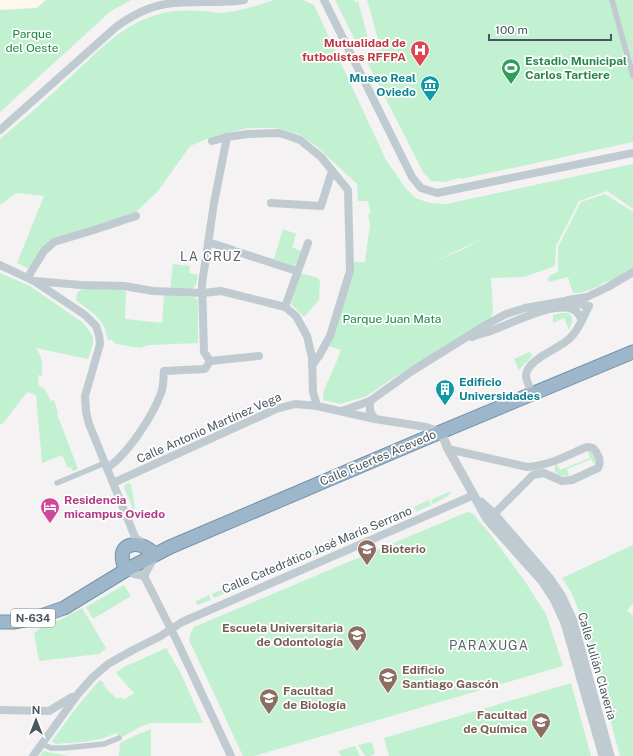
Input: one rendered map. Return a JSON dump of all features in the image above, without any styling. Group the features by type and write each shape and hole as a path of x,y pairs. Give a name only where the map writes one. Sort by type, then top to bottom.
{"highway":[{"name":"Calle Fuertes Acevedo","path":"0,622 15,622 35,618 64,608 126,570 151,550 633,352"},
{"path":"126,570 122,561 122,553 134,541 151,550"}],"street":[{"path":"0,130 116,26 127,18 149,8 165,4 244,0"},
{"path":"324,0 412,177 422,188 437,193 633,152"},
{"path":"612,0 633,76"},
{"path":"212,141 248,134 279,133 289,136 300,140 322,157 348,190 350,271 330,336 319,356 312,365"},
{"path":"210,361 204,352 202,284 214,203 227,137"},
{"path":"272,203 321,206 332,171"},
{"path":"31,279 44,251 54,242 136,216"},
{"path":"208,242 297,271"},
{"path":"285,307 308,243"},
{"path":"0,265 31,279 90,319 98,331 100,344 86,390 85,407 87,418 134,541"},
{"path":"342,412 370,400 412,370 489,322 506,314 526,308 587,297 633,272"},
{"path":"31,279 81,285 124,286 153,292 203,293 222,291 285,307 296,316 309,343 312,365 313,392 317,406"},
{"path":"57,297 63,286 68,283"},
{"path":"532,393 526,376 534,362 570,339 577,330 589,306 602,290"},
{"path":"566,300 589,306"},
{"path":"457,343 475,335 544,311 562,308 571,309 578,312 582,320"},
{"path":"506,314 510,324"},
{"path":"210,361 259,356"},
{"path":"57,483 114,463 131,444 153,412 162,391 164,372 205,369 210,361"},
{"path":"370,400 370,411 375,419"},
{"name":"Calle Antonio Martínez Vega","path":"113,483 276,409 295,404 317,406 375,419 426,427 440,432"},
{"name":"Calle Julián Clavería","path":"440,432 487,519 533,570 554,599 564,623 603,756"},
{"path":"494,514 533,476 538,473 544,473 562,481 572,480 598,468 600,465 600,458 593,448 587,447 554,461 527,467"},
{"path":"448,449 527,467 532,469 533,476"},
{"path":"554,461 551,468 554,478"},
{"name":"Calle Julián Clavería","path":"474,495 494,514 550,579 561,595 573,621 610,756"},
{"name":"Calle Catedrático José María Serrano","path":"78,694 92,678 108,664 159,637 182,622 474,495"},
{"path":"151,550 144,576 171,629 231,756"},
{"path":"126,570 134,574 144,576"},
{"path":"0,710 49,711 64,704 78,694"},
{"path":"33,756 78,694"},
{"path":"49,711 58,721"},
{"path":"42,744 51,748 64,748 104,744 119,738"}],"shaded area":[{"path":"0,0 46,0 37,8 0,10"}],"green space":[{"name":"Parque del Oeste","path":"46,0 131,0 111,11 0,112 0,10 37,8"},
{"name":"Parque Juan Mata","path":"274,0 303,0 314,5 386,160 404,186 415,198 430,203 446,204 633,164 633,209 607,191 579,201 556,246 555,266 524,277 491,278 493,312 489,323 393,378 367,396 340,404 323,400 324,390 341,350 328,346 353,262 365,262 370,225 368,214 371,214 368,201 358,201 357,184 316,146 298,134 277,128 248,128 214,136 190,146 158,191 134,214 67,235 29,269 17,263 44,196 16,193 0,205 0,139 109,41 134,24 168,12 192,10 220,13 240,10","holes":["482,239 464,249 431,263"]},
{"path":"335,0 358,1 369,42 358,46"},
{"name":"Estadio Municipal Carlos Tartiere","path":"367,0 633,0 633,142 461,179 444,182 431,181 423,172 364,56 381,50"},
{"path":"605,194 633,212 633,267 611,281 580,293 573,293 568,277 548,282 549,276 558,272 558,247 581,202"},
{"path":"283,229 296,234 292,247 301,251 295,266 274,259"},
{"path":"173,264 190,266 189,273 198,275 196,285 192,289 170,289"},
{"path":"0,273 30,286 83,323 93,338 93,344 88,359 36,348 40,355 42,365 42,376 38,375 39,386 44,388 51,401 54,400 57,414 78,469 73,471 70,467 68,468 62,455 42,463 36,395 27,392 0,425"},
{"path":"300,273 318,278 320,282 319,300 304,317 291,304"},
{"path":"83,288 117,289 126,291 125,319 162,323 164,295 195,297 198,301 198,343 149,345 140,348 116,344 112,340 108,340 100,320 76,300 77,293"},
{"path":"568,313 572,317 569,330 564,318 553,323 553,315"},
{"path":"529,352 532,356 519,370 514,359"},
{"path":"588,452 591,452 594,456 594,464 591,459 567,469 569,476 559,475 555,472 555,466 557,464 560,470 590,458"},
{"path":"127,483 131,484 135,509 133,509 124,487"},
{"path":"451,491 448,496 433,504 431,500"},
{"path":"429,500 431,505 416,512 414,507"},
{"path":"411,508 414,512 398,519 396,514"},
{"path":"468,512 472,513 491,535 526,583 546,614 563,666 254,756 243,756 189,640 194,627"},
{"path":"394,515 396,520 378,527 379,522"},
{"path":"324,545 326,550 311,557 309,552"},
{"path":"633,545 633,603 627,611 633,615 633,756 620,756 583,620 571,592 562,578"},
{"path":"306,553 308,558 295,564 293,559"},
{"path":"253,576 255,581 243,586 241,581"},
{"path":"234,584 236,589 214,598 212,594"},
{"path":"124,585 131,596 93,619 86,607"},
{"path":"209,595 211,600 197,605 196,601"},
{"path":"82,608 106,648 99,654 39,661 34,633 45,625 62,619"},
{"path":"166,648 180,672 203,723 152,723 142,726 120,738 116,733 101,739 86,742 56,744 52,741 80,703 100,680 116,698 123,698 124,700 134,693 116,673 124,667"},
{"path":"571,683 591,756 389,756 384,738"},
{"path":"151,729 151,756 119,756 120,743"},
{"path":"372,742 375,754 365,756 358,745"},
{"path":"355,746 360,756 341,756 338,751"},
{"path":"43,751 68,756 40,756"}],"place":[{"name":"Mutualidad de futbolistas RFFPA","path":"420,67"},
{"name":"Estadio Municipal Carlos Tartiere","path":"511,85"},
{"name":"Museo Real Oviedo","path":"430,102"},
{"name":"Edificio Universidades","path":"445,406"},
{"name":"Residencia micampus Oviedo","path":"50,524"},
{"name":"Bioterio","path":"367,566"},
{"name":"Escuela Universitaria de Odontología","path":"357,652"},
{"name":"Edificio Santiago Gascón","path":"388,694"},
{"name":"Facultad de Biología","path":"269,715"},
{"name":"Facultad de Química","path":"541,739"}],"district":[{"name":"LA CRUZ","path":"211,256"},
{"name":"PARAXUGA","path":"489,645"}]}
